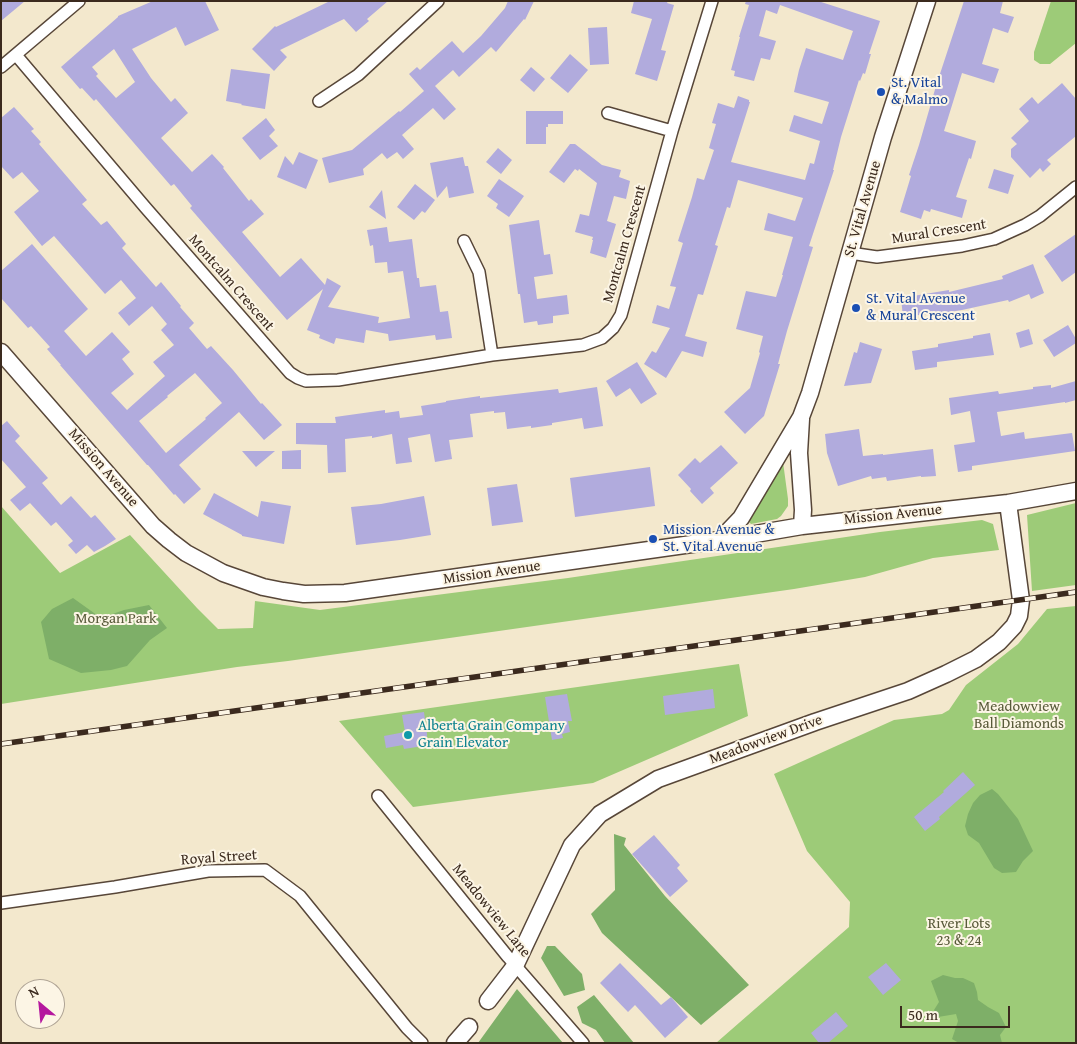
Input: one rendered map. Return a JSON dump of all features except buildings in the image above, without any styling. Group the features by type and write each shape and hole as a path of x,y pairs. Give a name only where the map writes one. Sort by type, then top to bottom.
{"street":[{"path":"1,68 79,1"},
{"path":"318,101 358,75 438,1"},
{"name":"Montcalm Crescent","path":"16,55 290,373 306,381 338,380 492,355 583,345 602,338 613,328 621,315 672,131 712,1"},
{"name":"St. Vital Avenue","path":"720,540 741,518 801,417 810,393 923,2"},
{"path":"608,113 672,131"},
{"name":"Mural Crescent","path":"850,253 877,257 962,246 994,239 1040,216 1076,186"},
{"path":"464,241 479,272 492,355"},
{"name":"Mission Avenue","path":"1,352 159,531 204,564 229,576 283,592 304,594 345,593 720,540 802,526 1008,503 1076,491"},
{"name":"St. Vital Avenue","path":"801,417 799,452 803,510 802,526"},
{"name":"Meadowview Drive","path":"488,1001 515,966 572,845 600,814 658,780 806,725 908,691 976,659 999,642 1014,626 1020,616 1021,600 1008,503"},
{"name":"Meadowview Lane","path":"378,796 515,966 583,1043"},
{"name":"Royal Street","path":"1,903 115,887 208,871 265,870 300,896 422,1043"},
{"path":"456,1043 468,1027"}],"green space":[{"path":"1051,1 1076,1 1076,43 1050,64 1040,64 1034,60 1034,52"},
{"path":"783,462 788,506 777,519 751,524 750,520 780,463"},
{"path":"1076,503 1076,585 1032,591 1027,515"},
{"name":"Morgan Park","path":"1,506 60,573 130,535 218,629 253,628 255,601 320,610 568,578 880,532 982,520 993,524 999,550 933,558 865,577 794,589 237,667 1,704"},
{"path":"73,598 101,618 124,610 149,605 167,628 150,640 127,666 111,670 81,673 49,659 41,622 52,609"},
{"name":"River Lots 23 & 24","path":"1076,606 1076,1043 716,1043 849,927 850,902 807,851 774,774 894,720 942,714 949,710 966,685 1018,644 1047,609"},
{"path":"739,664 748,716 593,783 413,807 339,721"},
{"path":"992,789 1018,819 1033,851 1016,872 1002,873 994,868 979,843 968,835 965,826 973,803 980,795"},
{"path":"614,834 626,838 624,845 665,896 749,985 701,1025 602,933 591,914 615,890"},
{"path":"547,946 555,946 582,974 585,990 564,996 541,958"},
{"path":"943,975 963,978 974,983 978,1000 999,1013 1006,1027 1000,1035 1002,1043 959,1043 952,1039 958,1021 956,1014 938,1017 934,1010 939,1002 931,981"},
{"path":"517,989 563,1043 478,1043"},
{"path":"594,995 634,1043 605,1043 596,1030 582,1023 577,1007"}],"railway":[{"path":"1,744 1076,592"}],"place":[{"name":"St. Vital & Malmo","path":"881,92"},
{"name":"St. Vital Avenue & Mural Crescent","path":"856,308"},
{"name":"Mission Avenue & St. Vital Avenue","path":"653,539"},
{"name":"Alberta Grain Company Grain Elevator","path":"408,735"}],"park label":[{"name":"Meadowview Ball Diamonds","path":"1019,716"}]}
